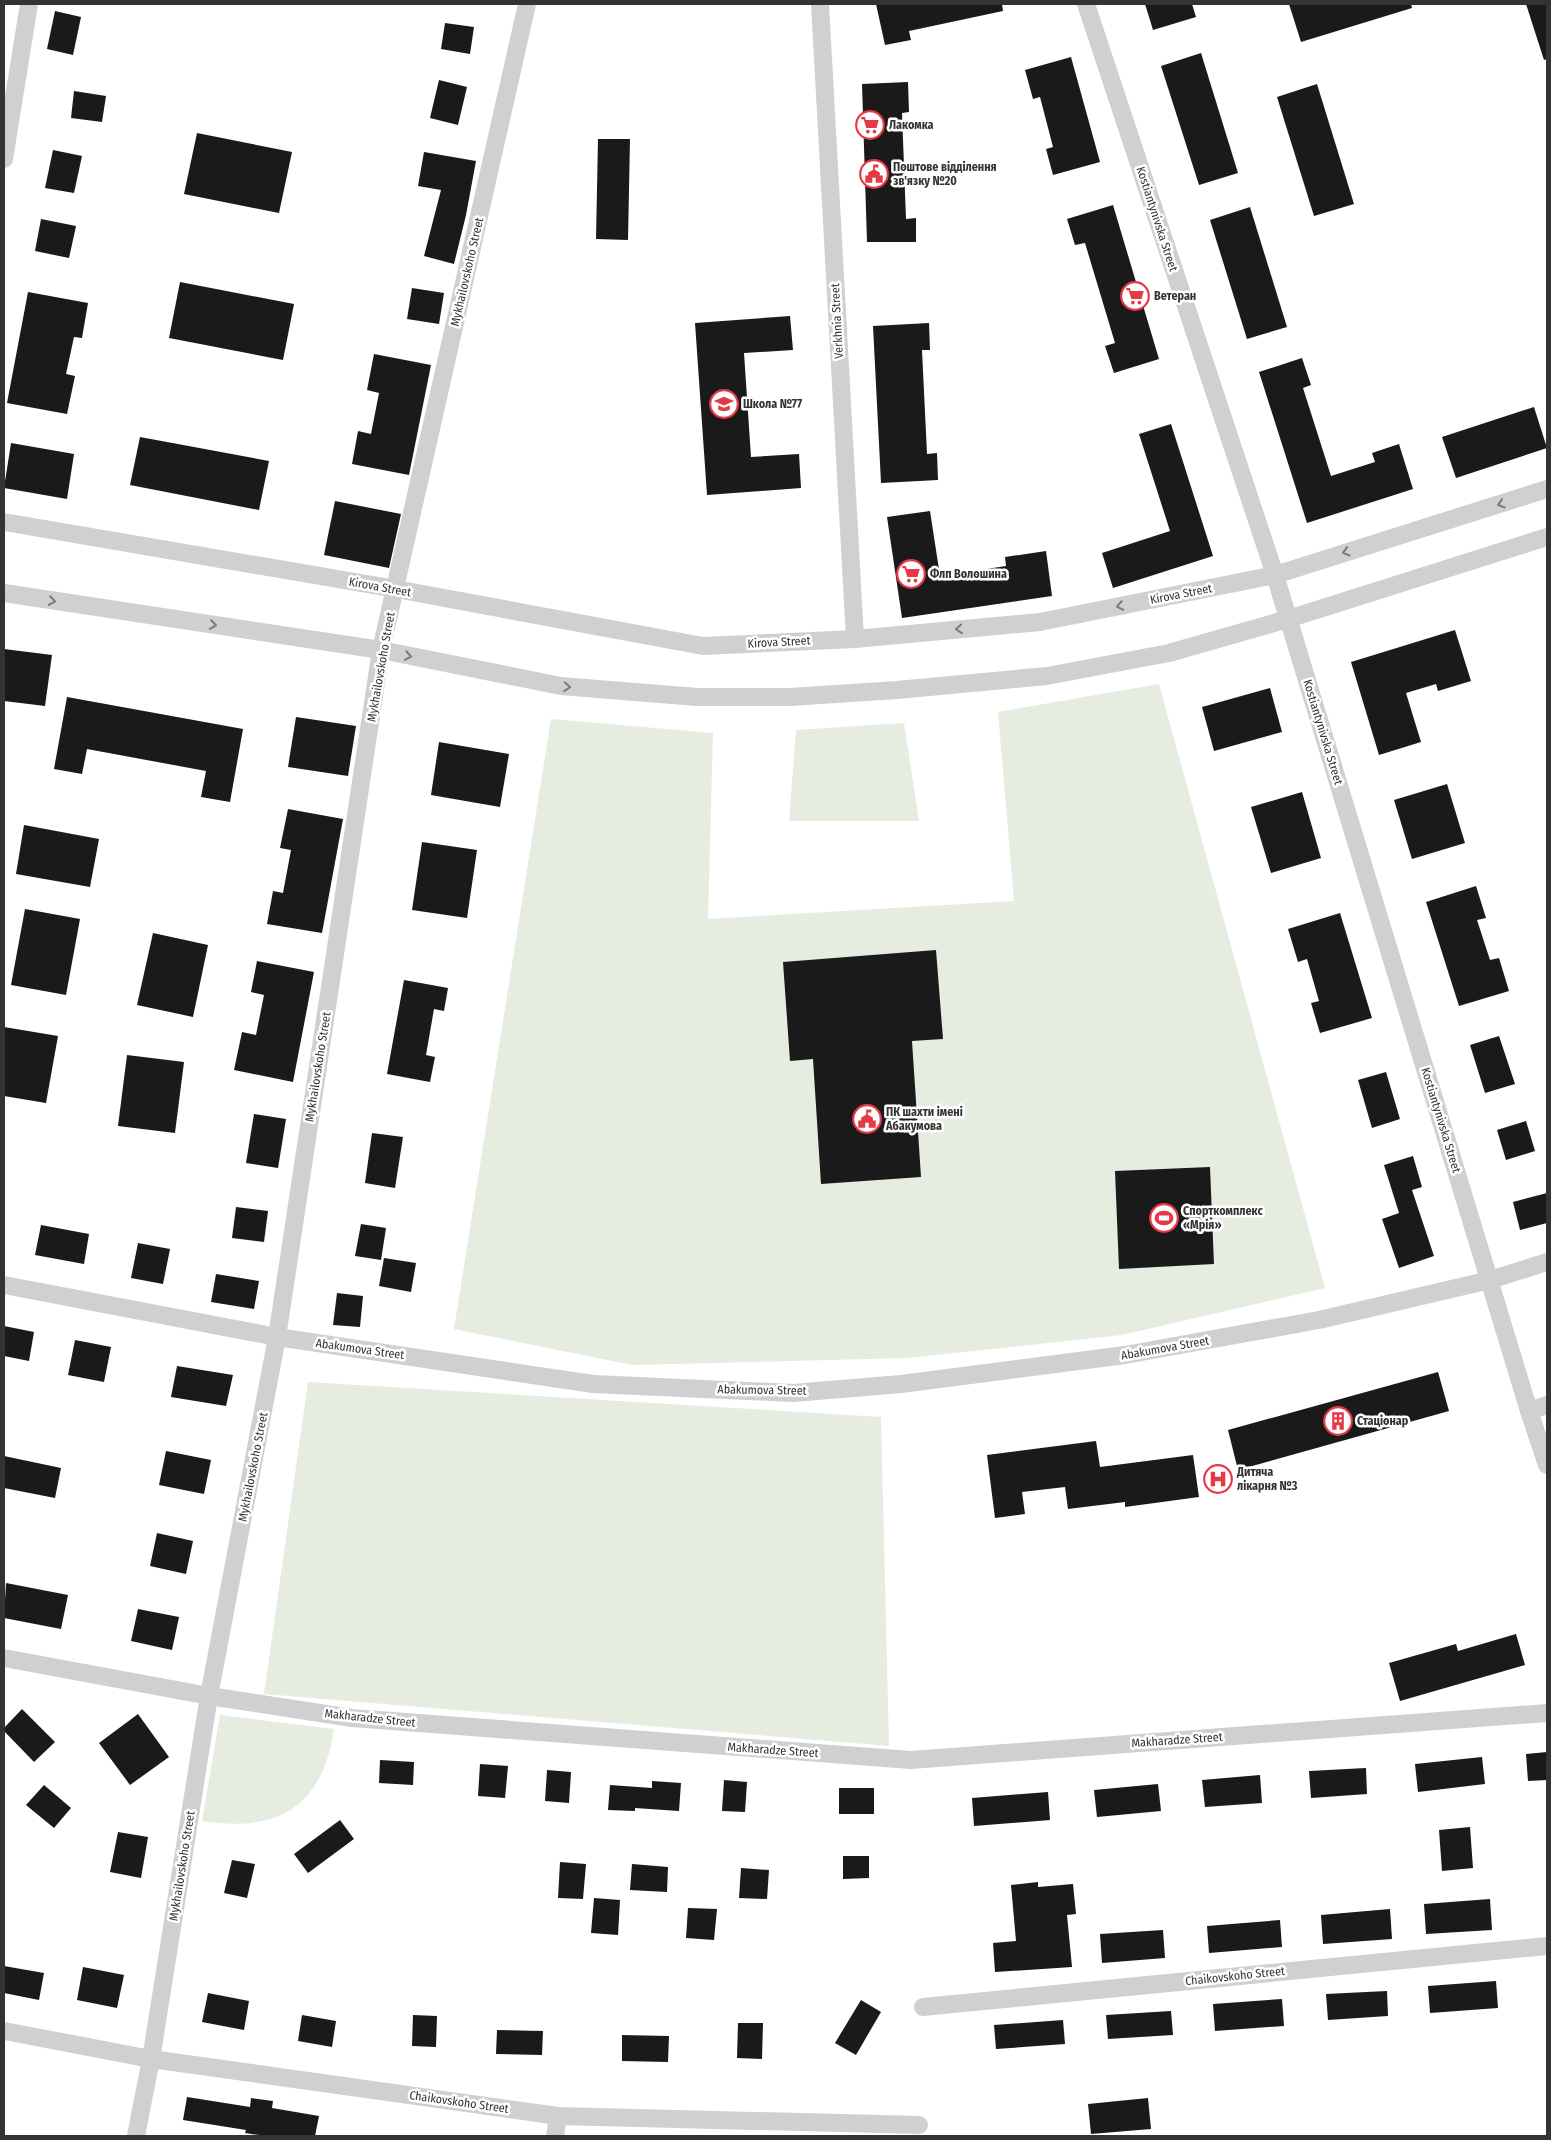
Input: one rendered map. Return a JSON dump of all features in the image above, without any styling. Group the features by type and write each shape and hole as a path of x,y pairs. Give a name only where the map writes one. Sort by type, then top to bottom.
{"street":[{"path":"4,159 29,4"},
{"name":"Mykhailovskoho Street","path":"136,2136 151,2059 209,1696 277,1337 381,650 527,4"},
{"name":"Verkhnia Street","path":"820,4 855,638"},
{"name":"Kostiantynivska Street","path":"1086,4 1275,574 1547,1465"},
{"name":"Kirova Street","path":"4,522 396,589 703,646 855,638 1040,622 1275,574 1547,489"},
{"path":"4,593 381,650 561,686 697,697 790,697 897,690 1047,676 1170,653 1288,619 1547,537"},
{"name":"Abakumova Street","path":"4,1285 277,1337 592,1384 793,1393 901,1384 1125,1355 1319,1320 1490,1280 1547,1262"},
{"path":"1529,1411 1547,1406"},
{"name":"Makharadze Street","path":"4,1658 209,1696 361,1718 912,1760 1547,1713"},
{"name":"Chaikovskoho Street","path":"923,2006 1547,1946"},
{"name":"Chaikovskoho Street","path":"4,2031 151,2059 558,2116 919,2125"},
{"path":"555,2136 558,2116"}],"shaded area":[{"path":"1159,684 1325,1288 1122,1335 908,1358 632,1365 454,1329 551,719 713,733 708,919 1014,901 998,712"},
{"path":"904,723 919,821 789,821 796,730"},
{"path":"308,1382 881,1417 889,1746 264,1694"},
{"path":"220,1715 334,1729 328,1756 319,1778 307,1796 292,1809 274,1818 253,1823 229,1824 202,1821"}],"building":[{"path":"876,4 1002,4 1003,11 909,31 911,40 885,45"},
{"path":"1145,4 1192,4 1196,17 1153,30"},
{"path":"1289,4 1411,4 1412,8 1301,42"},
{"path":"1526,4 1547,4 1547,59 1544,60"},
{"path":"55,11 81,17 73,55 47,49"},
{"path":"445,23 474,27 470,54 441,49"},
{"path":"1201,53 1238,173 1199,185 1161,66"},
{"path":"1071,57 1100,162 1053,175 1046,149 1053,147 1040,97 1033,99 1025,70"},
{"path":"439,80 467,87 458,125 430,118"},
{"path":"908,82 909,112 902,113 906,219 916,218 916,242 867,242 862,84"},
{"path":"1317,84 1354,204 1314,216 1277,97"},
{"path":"74,91 106,96 102,122 71,118"},
{"path":"197,133 292,152 279,213 184,194"},
{"path":"598,139 630,139 628,240 596,239"},
{"path":"53,150 82,156 74,193 45,188"},
{"path":"424,152 476,161 466,215 454,264 424,256 441,190 418,186"},
{"path":"1113,205 1159,359 1114,373 1105,346 1115,343 1085,243 1075,245 1067,219"},
{"path":"1250,207 1287,327 1247,339 1210,220"},
{"path":"41,219 76,226 69,258 35,251"},
{"path":"180,282 294,304 283,360 169,338"},
{"path":"412,288 444,293 439,324 407,319"},
{"path":"28,292 88,303 82,338 74,337 66,374 75,376 67,414 7,403"},
{"name":"Школа №77","path":"790,316 793,350 744,353 751,457 799,454 801,488 707,495 695,323"},
{"path":"929,323 930,350 922,350 927,454 937,453 938,480 881,483 873,326"},
{"path":"374,354 431,365 409,475 352,464 358,431 371,434 379,393 367,390"},
{"path":"1302,358 1311,385 1303,388 1331,476 1375,462 1372,453 1399,444 1413,489 1307,523 1259,372"},
{"path":"1534,407 1547,448 1456,478 1442,437"},
{"path":"1171,424 1213,556 1113,588 1102,553 1170,531 1139,434"},
{"path":"140,437 269,461 259,510 130,485"},
{"path":"11,443 74,454 67,499 4,488"},
{"path":"335,501 401,514 389,568 324,555"},
{"path":"930,511 940,576 1006,566 1005,557 1046,551 1052,596 902,618 887,517"},
{"path":"1455,630 1471,681 1438,691 1436,684 1406,693 1421,742 1379,755 1351,662"},
{"path":"4,649 52,655 45,706 4,701"},
{"path":"1270,688 1282,732 1214,751 1202,707"},
{"path":"67,697 243,729 230,802 201,797 206,771 87,749 82,774 54,769"},
{"path":"296,717 356,726 348,776 288,767"},
{"path":"439,742 509,754 500,807 431,795"},
{"path":"1447,784 1465,843 1412,859 1394,800"},
{"path":"1302,792 1321,858 1271,873 1251,807"},
{"path":"288,809 343,819 322,933 267,924 273,891 283,893 291,850 280,848"},
{"path":"24,825 99,839 90,887 16,874"},
{"path":"422,842 477,850 467,918 412,910"},
{"path":"1476,886 1486,918 1477,920 1490,960 1499,958 1509,991 1459,1006 1426,902"},
{"path":"25,909 80,919 66,995 11,985"},
{"path":"1340,913 1372,1018 1320,1033 1311,1003 1319,1001 1307,959 1298,962 1288,929"},
{"path":"153,933 208,945 193,1017 137,1005"},
{"name":"ПК шахти імені Абакумова","path":"936,950 943,1039 912,1041 921,1177 821,1184 813,1059 790,1061 783,962"},
{"path":"257,961 314,972 293,1082 234,1070 242,1032 256,1035 264,995 251,992"},
{"path":"404,980 448,988 444,1011 434,1009 426,1055 435,1057 430,1082 387,1074"},
{"path":"4,1027 58,1036 46,1103 4,1096"},
{"path":"1499,1036 1515,1084 1485,1093 1470,1045"},
{"path":"127,1055 184,1062 175,1133 118,1126"},
{"path":"1386,1072 1400,1119 1372,1128 1358,1080"},
{"path":"254,1114 286,1119 278,1168 246,1163"},
{"path":"1526,1121 1535,1151 1506,1160 1497,1130"},
{"path":"372,1133 403,1137 395,1188 365,1183"},
{"path":"1413,1156 1422,1187 1412,1190 1434,1256 1399,1268 1382,1219 1399,1213 1384,1165"},
{"name":"Спорткомплекс «Мрія»","path":"1210,1167 1214,1264 1119,1269 1115,1171"},
{"path":"1547,1193 1547,1223 1520,1230 1513,1202"},
{"path":"236,1207 268,1211 264,1242 232,1238"},
{"path":"361,1224 386,1228 381,1260 355,1256"},
{"path":"41,1225 89,1234 84,1264 35,1255"},
{"path":"138,1243 170,1249 163,1284 131,1278"},
{"path":"384,1258 416,1263 411,1292 379,1286"},
{"path":"216,1274 259,1281 254,1309 211,1302"},
{"path":"337,1293 363,1296 360,1327 333,1325"},
{"path":"4,1326 34,1332 29,1361 4,1356"},
{"path":"75,1340 111,1347 104,1382 68,1375"},
{"path":"177,1366 233,1375 226,1406 171,1397"},
{"name":"Стаціонар","path":"1438,1372 1449,1411 1238,1470 1228,1430"},
{"path":"1096,1441 1100,1467 1193,1455 1199,1497 1125,1507 1125,1502 1068,1509 1065,1487 1022,1492 1025,1514 995,1518 987,1455"},
{"path":"166,1451 211,1460 204,1494 159,1485"},
{"path":"4,1456 61,1468 55,1498 4,1488"},
{"path":"157,1533 193,1541 186,1574 150,1566"},
{"path":"6,1583 68,1595 61,1629 4,1618"},
{"path":"138,1609 179,1617 172,1650 131,1641"},
{"path":"1516,1634 1525,1665 1400,1701 1389,1663 1456,1644 1458,1651"},
{"path":"22,1709 55,1742 34,1762 4,1731 4,1728"},
{"path":"138,1714 169,1757 130,1785 99,1743"},
{"path":"1547,1752 1547,1780 1528,1781 1526,1754"},
{"path":"1482,1757 1485,1784 1418,1792 1415,1764"},
{"path":"380,1760 414,1762 413,1785 379,1783"},
{"path":"480,1764 508,1766 505,1798 478,1796"},
{"path":"1366,1768 1367,1794 1311,1798 1309,1771"},
{"path":"547,1770 571,1772 569,1803 545,1801"},
{"path":"1260,1775 1262,1803 1205,1807 1202,1780"},
{"path":"724,1780 747,1782 745,1812 722,1811"},
{"path":"652,1781 681,1783 679,1811 635,1808 635,1811 608,1810 610,1785 652,1788"},
{"path":"1158,1784 1161,1811 1097,1817 1094,1790"},
{"path":"44,1785 71,1808 54,1828 26,1805"},
{"path":"839,1788 874,1788 874,1814 839,1814"},
{"path":"1048,1792 1050,1820 974,1826 972,1798"},
{"path":"340,1820 354,1839 308,1873 294,1854"},
{"path":"1470,1827 1473,1868 1442,1871 1439,1830"},
{"path":"118,1832 148,1837 141,1878 110,1872"},
{"path":"843,1856 869,1856 869,1878 843,1879"},
{"path":"232,1860 255,1864 247,1898 224,1893"},
{"path":"560,1862 586,1864 583,1899 558,1898"},
{"path":"632,1864 668,1867 667,1892 630,1890"},
{"path":"741,1868 769,1870 767,1899 739,1898"},
{"path":"1038,1882 1038,1887 1073,1884 1076,1914 1067,1915 1072,1967 995,1972 993,1943 1016,1941 1011,1885"},
{"path":"594,1898 620,1900 618,1935 591,1933"},
{"path":"1490,1899 1492,1930 1426,1934 1424,1904"},
{"path":"688,1908 717,1909 714,1940 686,1938"},
{"path":"1390,1909 1392,1939 1323,1944 1321,1915"},
{"path":"1280,1920 1282,1947 1209,1953 1207,1926"},
{"path":"1163,1930 1165,1958 1102,1963 1100,1934"},
{"path":"4,1966 44,1973 39,2000 4,1993"},
{"path":"83,1967 124,1975 117,2008 77,2000"},
{"path":"1496,1981 1498,2008 1430,2013 1428,1986"},
{"path":"1387,1991 1388,2016 1328,2020 1326,1994"},
{"path":"208,1993 249,2001 244,2030 202,2022"},
{"path":"1282,1999 1284,2026 1215,2031 1213,2004"},
{"path":"861,2000 881,2012 856,2055 835,2043"},
{"path":"1171,2011 1173,2035 1108,2039 1106,2015"},
{"path":"302,2015 336,2021 332,2047 298,2041"},
{"path":"413,2015 437,2016 436,2047 412,2046"},
{"path":"1063,2020 1065,2044 996,2049 994,2025"},
{"path":"738,2023 763,2023 762,2059 737,2058"},
{"path":"497,2030 543,2031 542,2055 496,2054"},
{"path":"622,2035 669,2036 668,2062 622,2061"},
{"path":"187,2097 250,2107 251,2098 273,2101 272,2108 319,2116 315,2136 265,2136 245,2133 246,2130 183,2120"},
{"path":"1148,2098 1151,2129 1091,2134 1088,2104"}],"place":[{"name":"Лакомка","path":"870,125"},
{"name":"Поштове відділення зв'язку №20","path":"874,174"},
{"name":"Ветеран","path":"1135,296"},
{"name":"Школа №77","path":"724,404"},
{"name":"Флп Волошина","path":"911,574"},
{"name":"ПК шахти імені Абакумова","path":"867,1119"},
{"name":"Спорткомплекс «Мрія»","path":"1164,1218"},
{"name":"Стаціонар","path":"1338,1421"},
{"name":"Дитяча лікарня №3","path":"1218,1479"}]}
